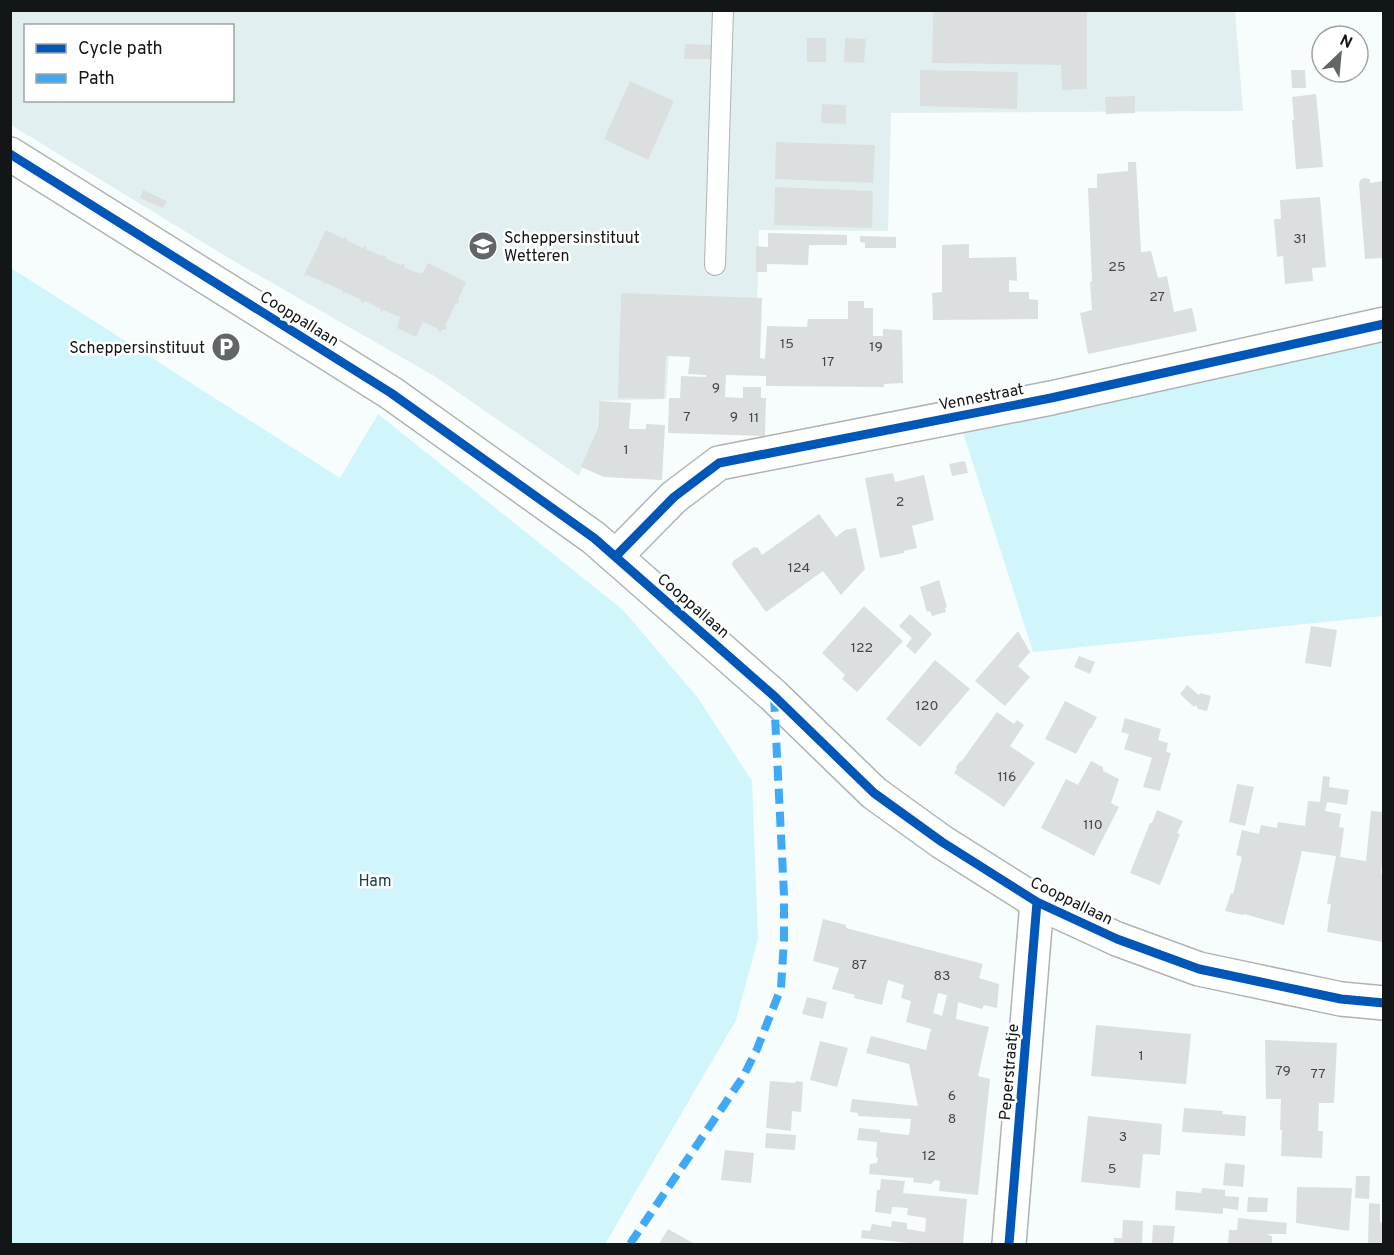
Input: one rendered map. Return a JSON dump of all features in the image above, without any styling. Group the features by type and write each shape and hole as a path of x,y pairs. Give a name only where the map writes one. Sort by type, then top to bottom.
{"street":[{"name":"Cooppallaan","path":"10,154 392,393 594,538 774,696 874,794 942,842 1036,902 1117,939 1199,969 1341,999 1383,1002"},
{"name":"Vennestraat","path":"616,556 674,497 719,463 1051,398 1383,324"},
{"name":"Peperstraatje","path":"1009,1245 1036,902"}],"lane":[{"path":"715,265 723,10"}],"shaded area":[{"name":"Scheppersinstituut Wetteren","path":"10,11 1235,11 1243,111 891,113 888,231 759,230 756,357 669,353 666,399 599,401 597,428 579,476 436,377 232,260 11,125"}],"green space":[{"name":"Ham","path":"11,268 340,478 378,414 623,610 698,698 752,781 758,939 736,1020 605,1244 11,1244"},
{"path":"1383,336 1383,616 1033,652 961,426"}],"building":[{"path":"933,10 1087,10 1087,89 1062,90 1061,65 932,63"},
{"path":"807,38 826,38 826,62 807,62"},
{"path":"845,38 866,39 864,63 844,62"},
{"path":"685,44 714,45 714,59 684,59"},
{"path":"920,70 1018,72 1017,109 920,106"},
{"path":"1291,70 1305,70 1306,88 1292,88"},
{"path":"630,81 674,101 648,160 604,139"},
{"path":"1316,94 1323,167 1296,169 1292,97"},
{"path":"1135,96 1135,113 1106,114 1105,97"},
{"path":"822,104 846,105 846,124 821,123"},
{"path":"776,142 875,145 873,183 775,179"},
{"path":"1128,162 1136,162 1141,252 1151,251 1158,278 1167,276 1174,312 1192,308 1197,331 1088,354 1080,313 1092,310 1088,188 1097,188 1097,174 1128,171"},
{"path":"1364,178 1370,179 1370,183 1383,181 1383,258 1365,259 1359,184"},
{"path":"775,187 873,191 872,228 774,225"},
{"path":"143,190 167,201 163,208 140,198"},
{"path":"1320,197 1326,267 1312,268 1313,281 1285,284 1283,256 1277,257 1274,219 1281,219 1280,200"},
{"path":"326,230 344,239 344,237 348,238 346,240 386,256 385,258 401,265 402,263 404,267 420,274 423,273 428,263 466,282 458,304 456,303 445,326 446,330 440,332 423,322 416,337 397,328 400,317 383,310 383,312 380,311 381,309 365,301 361,302 345,292 342,293 343,291 326,283 323,284 324,282 304,275"},
{"path":"768,233 847,235 847,245 809,245 808,265 767,264 767,272 756,272 756,246 768,247"},
{"path":"860,236 896,237 896,248 865,248 865,243 860,242"},
{"path":"969,244 969,258 1016,257 1017,281 1009,280 1009,292 1029,292 1029,299 1038,300 1038,319 933,320 932,293 942,292 942,245"},
{"path":"621,293 762,298 760,358 765,359 767,326 807,327 808,319 848,319 848,301 864,301 864,308 873,308 873,336 883,336 883,329 902,330 903,383 884,384 884,387 766,386 766,376 726,375 725,397 743,398 743,387 761,387 761,398 766,398 765,436 668,433 669,398 680,398 681,376 706,377 706,375 688,374 690,357 666,356 664,399 618,398"},
{"path":"599,401 631,403 629,429 646,429 646,424 665,425 662,480 604,477 581,467 598,427"},
{"path":"965,461 968,473 952,476 949,464"},
{"path":"893,473 895,482 924,475 934,520 912,526 917,548 880,558 865,478"},
{"path":"819,514 836,537 845,530 856,528 865,569 841,595 823,571 766,612 732,565 733,561 754,547 758,548 762,555"},
{"path":"939,580 947,607 946,612 932,616 930,611 927,612 920,587"},
{"path":"864,606 903,641 857,692 842,679 845,675 822,653"},
{"path":"910,614 932,634 915,654 906,646 912,638 899,626"},
{"path":"1311,626 1337,630 1331,667 1305,663"},
{"path":"1018,631 1030,652 1018,666 1030,677 1005,706 975,681"},
{"path":"1079,656 1095,662 1090,674 1074,667"},
{"path":"935,660 970,689 920,747 886,719"},
{"path":"1187,685 1199,695 1200,693 1211,696 1207,711 1198,709 1196,705 1194,707 1180,694"},
{"path":"1065,701 1097,717 1076,754 1045,739"},
{"path":"997,712 1014,724 1017,720 1024,725 1010,746 1035,763 1004,807 954,773 960,761"},
{"path":"1125,718 1161,729 1158,740 1168,743 1166,752 1171,753 1160,791 1143,787 1152,758 1124,749 1129,734 1121,732"},
{"path":"1091,761 1103,767 1103,771 1119,779 1111,803 1119,807 1094,856 1041,828 1066,779 1078,785"},
{"path":"1323,776 1330,777 1329,787 1349,790 1347,805 1327,802 1325,811 1341,814 1339,827 1344,828 1340,857 1366,861 1371,811 1383,812 1381,873 1383,874 1383,942 1327,932 1331,904 1327,904 1336,856 1302,851 1284,925 1225,911 1231,893 1233,894 1242,857 1236,855 1242,830 1259,834 1261,825 1277,828 1278,822 1305,826 1308,801 1320,802"},
{"path":"1237,784 1254,787 1245,826 1229,822"},
{"path":"1157,810 1183,821 1160,885 1130,873"},
{"path":"823,919 846,925 846,928 983,964 979,978 999,984 997,1008 984,1005 982,1009 958,1002 956,1019 989,1027 978,1076 990,1079 978,1195 939,1191 940,1181 935,1180 931,1184 913,1182 914,1178 869,1174 870,1164 877,1163 877,1142 857,1140 859,1128 909,1135 911,1119 858,1116 858,1113 850,1112 852,1099 918,1106 909,1064 866,1053 871,1036 926,1050 931,1029 906,1022 911,1001 901,998 904,985 888,980 882,1005 854,998 855,995 832,989 839,968 813,961","holes":["938,993 947,995 942,1016 933,1013"]},
{"path":"807,997 827,1002 823,1019 802,1014"},
{"path":"1096,1025 1191,1034 1186,1084 1091,1076"},
{"path":"1265,1040 1337,1043 1334,1103 1319,1103 1318,1131 1323,1131 1322,1158 1281,1156 1281,1099 1266,1099"},
{"path":"820,1041 848,1048 837,1087 810,1080"},
{"path":"770,1081 803,1082 801,1112 792,1111 791,1131 766,1128"},
{"path":"1184,1108 1223,1111 1222,1114 1246,1116 1245,1136 1182,1132"},
{"path":"1088,1116 1162,1124 1160,1155 1143,1154 1140,1188 1081,1182"},
{"path":"766,1133 796,1135 795,1150 765,1148"},
{"path":"725,1150 754,1153 751,1183 721,1180"},
{"path":"1225,1163 1245,1165 1243,1187 1223,1185"},
{"path":"1356,1176 1370,1176 1369,1199 1355,1198"},
{"path":"881,1179 905,1181 903,1193 967,1199 963,1244 918,1244 861,1238 862,1230 870,1231 872,1224 891,1227 892,1221 907,1223 907,1229 925,1232 926,1218 907,1215 908,1208 892,1207 891,1214 875,1212 877,1190 880,1190"},
{"path":"1297,1187 1352,1188 1349,1231 1296,1223"},
{"path":"1202,1188 1225,1190 1225,1196 1239,1197 1238,1210 1223,1208 1223,1214 1175,1210 1176,1191 1201,1193"},
{"path":"1248,1197 1268,1198 1267,1212 1247,1212"},
{"path":"1369,1203 1380,1204 1383,1244 1368,1244"},
{"path":"1238,1218 1287,1223 1286,1234 1268,1234 1272,1236 1272,1244 1228,1244 1229,1230 1237,1230"},
{"path":"1123,1220 1143,1221 1142,1244 1114,1244 1114,1238 1122,1238"},
{"path":"1153,1225 1175,1226 1173,1244 1152,1244"},
{"path":"668,1229 695,1244 659,1244"}],"marked path":[{"path":"630,1244 743,1077 757,1049 781,988 784,895 774,696"}],"cycle path":[{"path":"10,154 391,393 594,538 774,696 874,793 942,842 1037,902 1117,939 1199,969 1341,999 1384,1003"},
{"path":"616,556 674,497 719,463 1051,398 1384,324"},
{"path":"1009,1244 1037,902"}],"place":[{"name":"Scheppersinstituut Wetteren","path":"483,246"},
{"name":"Scheppersinstituut","path":"226,347"}]}
